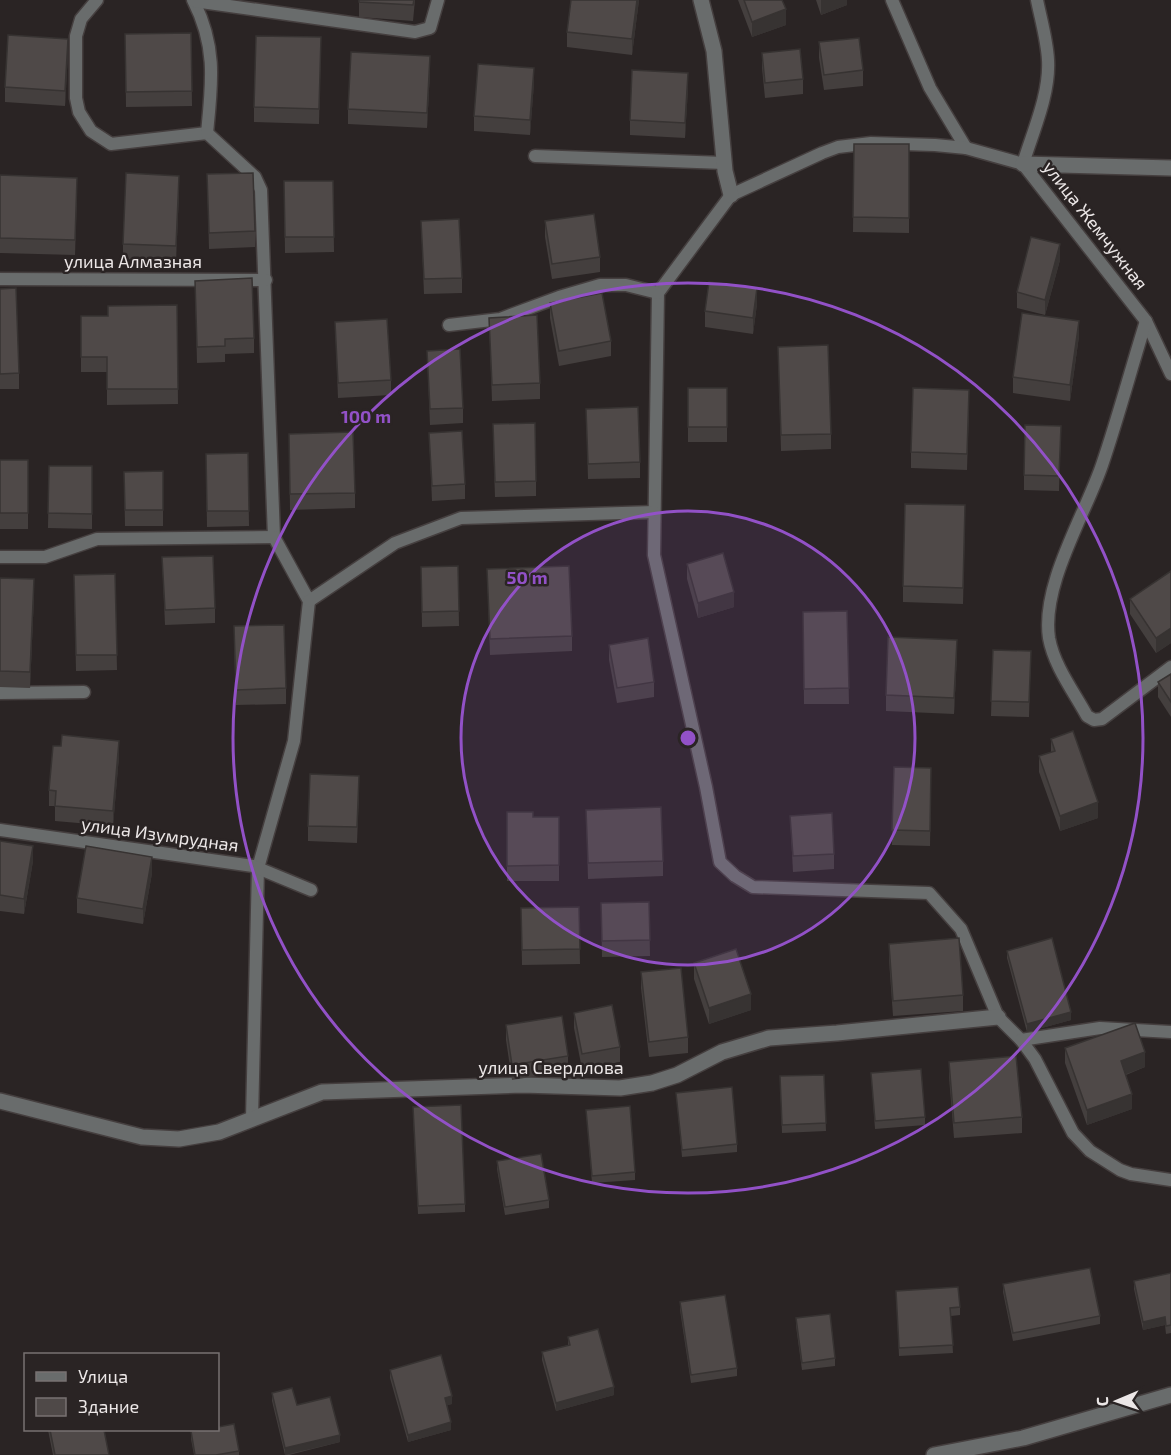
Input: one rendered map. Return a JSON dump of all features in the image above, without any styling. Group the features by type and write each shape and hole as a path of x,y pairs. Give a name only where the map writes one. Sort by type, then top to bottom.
{"street":[{"path":"701,0 714,51 724,163 731,195"},
{"path":"1023,164 1171,168"},
{"name":"улица Свердлова","path":"0,1101 142,1137 179,1139 219,1132 322,1092 522,1085 620,1088 652,1083 677,1075 722,1052 769,1038 998,1017"},
{"path":"934,1455 1023,1438 1171,1395"}],"lane":[{"path":"97,0 81,20 77,29 76,45 76,98 79,111 91,131 111,144 207,133 252,174 260,185 266,280 274,537 309,601 294,741 258,868 252,1119"},
{"path":"194,1 415,32 430,28 438,0"},
{"path":"892,0 930,88 966,148"},
{"path":"1036,0 1045,37 1048,74 1023,164 966,148 887,142 838,147 731,195 658,293 654,555 706,787 720,862 735,876 753,887 929,893 961,929 998,1017 1021,1040 1035,1059 1073,1133 1090,1151 1110,1164 1131,1174 1171,1180"},
{"path":"194,1 208,35 211,58 211,96 207,133"},
{"path":"535,156 724,163"},
{"name":"улица Жемчужная","path":"1023,164 1146,321 1171,374"},
{"name":"улица Алмазная","path":"0,279 266,280"},
{"path":"449,325 500,319 559,297 600,285 626,285 658,293"},
{"path":"1146,321 1102,466 1057,574 1048,630 1058,665 1087,716 1094,720 1102,719 1171,667"},
{"path":"309,601 395,543 461,518 654,512"},
{"path":"0,557 45,557 97,539 274,537"},
{"path":"0,693 84,692"},
{"name":"улица Изумрудная","path":"0,830 253,866 311,890"},
{"path":"1021,1040 1100,1028 1171,1032"}],"building":[{"path":"359,0 414,0 413,5 359,2"},
{"path":"571,0 637,0 632,39 567,32"},
{"path":"744,0 782,0 786,9 752,22"},
{"path":"191,33 192,91 126,92 125,34"},
{"path":"8,35 68,39 65,91 5,87"},
{"path":"256,36 321,37 319,109 254,107"},
{"path":"859,38 863,70 824,75 819,42"},
{"path":"800,49 803,79 765,83 762,53"},
{"path":"351,52 430,56 427,113 348,109"},
{"path":"478,64 534,68 530,120 474,116"},
{"path":"632,70 688,73 685,123 630,120"},
{"path":"854,144 909,144 909,218 853,217"},
{"path":"126,173 179,176 176,246 123,244"},
{"path":"253,173 255,231 209,233 207,174"},
{"path":"0,175 77,178 75,240 0,238"},
{"path":"284,181 333,181 334,237 285,237"},
{"path":"594,214 600,257 552,264 545,221"},
{"path":"459,219 462,278 424,279 421,221"},
{"path":"1031,237 1060,244 1045,300 1017,292"},
{"path":"252,278 254,338 225,339 225,346 197,347 195,281"},
{"path":"709,282 757,288 753,318 705,311"},
{"path":"16,288 19,373 0,374 0,289"},
{"path":"602,293 611,341 559,351 550,303"},
{"path":"177,305 178,389 107,389 107,357 81,357 81,316 108,316 108,306"},
{"path":"1022,313 1079,321 1070,385 1013,377"},
{"path":"537,315 540,383 492,385 489,318"},
{"path":"387,319 391,380 338,383 335,322"},
{"path":"828,345 831,434 781,435 778,347"},
{"path":"460,349 463,408 430,409 427,351"},
{"path":"688,388 727,388 727,427 688,427"},
{"path":"913,388 969,390 967,454 911,452"},
{"path":"638,407 640,462 588,464 586,409"},
{"path":"535,423 536,481 495,482 493,424"},
{"path":"1025,425 1061,426 1059,476 1024,475"},
{"path":"462,431 465,484 432,486 429,433"},
{"path":"353,432 355,493 290,494 289,434"},
{"path":"248,453 249,511 207,511 206,454"},
{"path":"0,460 28,460 28,513 0,513"},
{"path":"49,466 92,466 92,514 48,513"},
{"path":"163,471 163,510 125,510 124,472"},
{"path":"905,504 965,505 963,588 903,586"},
{"path":"723,553 734,592 698,603 687,564"},
{"path":"213,556 215,608 165,610 162,557"},
{"path":"458,566 459,611 422,612 421,567"},
{"path":"569,566 572,636 490,639 487,569"},
{"path":"1171,571 1171,628 1156,638 1130,599"},
{"path":"115,574 117,655 76,655 74,575"},
{"path":"0,578 34,579 30,672 0,671"},
{"path":"847,611 849,688 804,689 803,612"},
{"path":"284,625 286,688 236,690 234,626"},
{"path":"888,637 957,640 954,698 886,695"},
{"path":"648,638 654,682 617,688 609,645"},
{"path":"993,650 1031,651 1029,702 991,701"},
{"path":"1171,674 1171,702 1158,682"},
{"path":"1073,731 1098,802 1060,816 1039,756 1055,751 1051,739"},
{"path":"62,735 119,741 113,811 55,806 56,791 49,790 53,746 61,746"},
{"path":"894,767 931,768 930,831 892,830"},
{"path":"310,774 359,776 357,827 308,826"},
{"path":"661,807 663,861 588,863 586,810"},
{"path":"507,812 533,812 533,817 559,817 559,865 507,866"},
{"path":"832,813 834,854 793,856 790,816"},
{"path":"0,841 33,846 24,899 0,895"},
{"path":"86,846 152,857 143,909 77,898"},
{"path":"649,902 650,940 602,941 601,903"},
{"path":"579,907 580,949 522,950 521,908"},
{"path":"959,938 963,995 893,1001 889,944"},
{"path":"1052,938 1071,1012 1027,1024 1007,951"},
{"path":"736,949 751,994 709,1008 694,963"},
{"path":"681,968 688,1037 649,1042 641,972"},
{"path":"612,1005 620,1047 582,1054 574,1013"},
{"path":"562,1016 568,1056 512,1065 506,1025"},
{"path":"1135,1023 1145,1052 1121,1061 1132,1094 1087,1110 1065,1048"},
{"path":"1016,1056 1022,1117 954,1123 949,1062"},
{"path":"921,1069 925,1117 875,1121 871,1073"},
{"path":"824,1075 826,1123 782,1125 780,1076"},
{"path":"732,1087 737,1144 682,1150 676,1093"},
{"path":"461,1105 465,1204 418,1206 413,1107"},
{"path":"630,1106 635,1172 592,1176 586,1110"},
{"path":"541,1154 549,1200 505,1207 497,1161"},
{"path":"1090,1268 1100,1316 1013,1333 1003,1284"},
{"path":"1171,1273 1171,1325 1166,1326 1165,1317 1143,1322 1134,1281"},
{"path":"958,1287 960,1307 950,1308 953,1345 899,1348 896,1291"},
{"path":"725,1295 737,1368 691,1375 680,1302"},
{"path":"830,1314 835,1358 802,1363 796,1318"},
{"path":"598,1329 614,1387 556,1403 542,1352 570,1345 568,1337"},
{"path":"441,1355 452,1396 445,1398 451,1422 408,1435 390,1370"},
{"path":"292,1388 297,1405 330,1397 340,1435 285,1448 272,1393"},
{"path":"234,1424 239,1451 216,1455 195,1455 191,1431 219,1431 219,1427"},
{"path":"50,1431 104,1431 109,1455 55,1455"}]}
